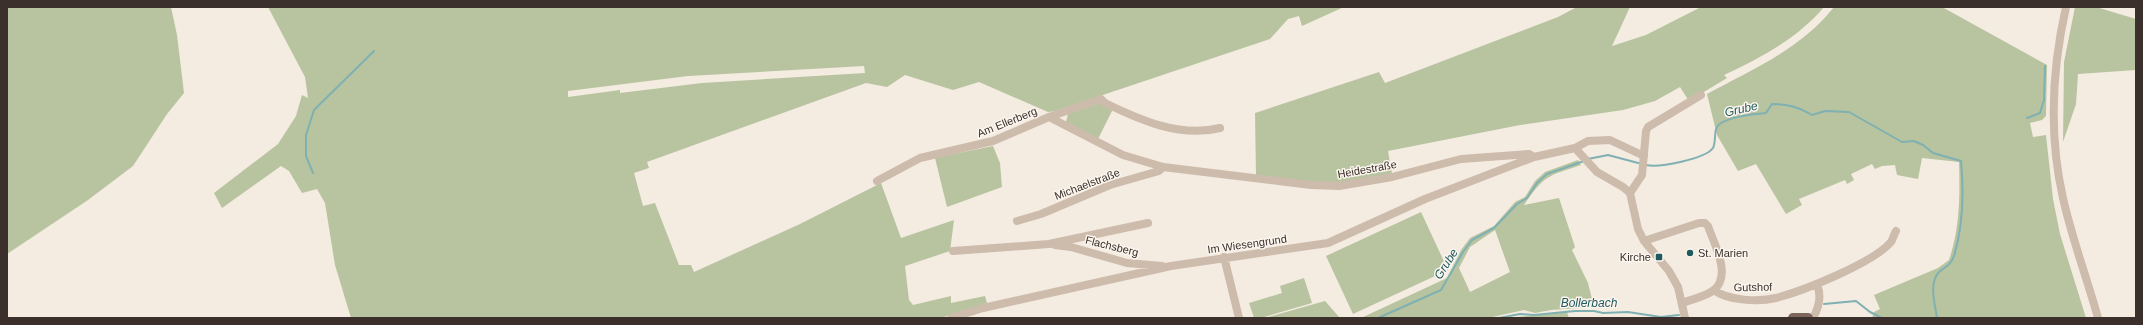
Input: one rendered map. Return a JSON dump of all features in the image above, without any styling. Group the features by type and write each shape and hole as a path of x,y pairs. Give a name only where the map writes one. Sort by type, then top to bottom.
{"main road":[{"path":"1793,318 1808,318"}],"street":[{"path":"2066,7 2056,62 2054,127 2063,196 2075,245 2098,318"},
{"path":"1630,193 1640,180 1643,170 1646,131 1648,127 1701,95"},
{"name":"Am Ellerberg","path":"877,181 920,158 992,141 1049,117 1101,99 1105,103 1141,121 1169,128 1203,132 1220,128"},
{"name":"Heidestraße","path":"1049,117 1123,155 1163,167 1311,185 1339,186 1392,177 1461,159 1529,154 1534,157 1575,148 1588,141 1610,140 1643,158"},
{"path":"1575,148 1588,165 1630,193 1638,228 1644,241 1669,271 1678,287 1685,318"},
{"name":"Im Wiesengrund","path":"951,318 983,308 1171,266 1224,257 1328,243 1425,199 1534,157"},
{"name":"Michaelstraße","path":"1017,221 1041,214 1110,186 1159,171 1163,167"},
{"name":"Flachsberg","path":"953,251 1048,244 1148,223"},
{"path":"1644,241 1699,223 1705,223 1708,226 1721,264 1721,278 1714,290 1682,303"},
{"name":"Gutshof","path":"1714,290 1727,298 1774,298 1817,284 1881,251 1891,241 1896,231"},
{"name":"Flachsberg","path":"1048,244 1071,247 1127,263 1171,266"},
{"path":"1224,257 1239,318"},
{"path":"1813,318 1819,301 1820,292 1817,284"}],"green space":[{"path":"7,7 171,7 177,35 184,93 167,114 133,166 88,200 7,254"},
{"path":"268,7 1344,7 1302,26 1299,16 1288,19 1270,39 1055,111 1048,112 979,82 953,90 905,75 887,87 866,83 647,162 649,168 634,173 643,206 655,203 679,265 691,265 694,272 800,224 881,183 901,238 954,220 950,251 905,266 909,300 913,305 951,296 951,303 985,296 987,303 941,318 351,318 335,265 325,203 317,189 302,193 289,171 281,166 222,208 214,193 278,144 296,116 302,95 308,98 305,77","holes":["864,66 865,73 702,83 620,93 620,90 568,97 568,91 688,76"]},
{"path":"1577,7 1630,7 1612,46 1646,35 1701,7 1824,7 1791,38 1752,62 1724,75 1727,78 1689,101 1680,87 1655,101 1623,110 1520,125 1388,151 1392,174 1339,183 1309,182 1256,175 1255,113 1379,72 1385,83 1558,17"},
{"path":"1834,7 1942,7 2047,65 2046,116 2042,120 2030,123 2033,137 2046,135 2053,199 2060,234 2086,318 1872,318 1874,312 1880,309 1874,295 1938,268 1949,260 1953,248 1957,224 1959,200 1959,162 1922,158 1918,179 1897,175 1895,165 1882,166 1875,169 1872,164 1851,174 1854,180 1847,184 1845,180 1799,199 1802,205 1786,214 1756,164 1738,171 1717,135 1707,94 1775,57 1807,35"},
{"path":"2075,7 2096,7 2136,19 2136,70 2078,74 2076,104 2063,142 2064,62"},
{"path":"1100,103 1113,109 1098,139 1066,122 1068,114"},
{"path":"993,146 1000,163 1002,187 947,207 935,158"},
{"path":"1578,160 1581,165 1554,175 1542,182 1524,205 1559,198 1575,247 1572,250 1588,283 1594,307 1551,310 1535,313 1524,310 1488,318 1361,318 1447,278 1461,250 1470,238 1494,226 1515,202 1525,197 1535,181 1545,172","holes":["1495,230 1510,272 1470,292 1459,268 1470,247"]},
{"path":"1421,212 1448,270 1353,314 1326,256"},
{"path":"1304,278 1312,303 1261,318 1254,318 1249,303 1282,293 1280,286"},
{"path":"1325,301 1340,318 1265,318"},
{"path":"1567,312 1569,318 1508,318"}],"waterway":[{"path":"313,173 306,156 306,135 314,110 374,51"},
{"path":"2027,118 2040,113 2044,100 2045,66"},
{"name":"Grube","path":"1646,165 1652,166 1671,164 1701,156 1713,148 1718,125 1737,117 1766,113 1772,104 1793,106 1812,115 1825,111 1849,112 1902,142 1914,141 1923,145 1933,153 1961,161 1961,221 1953,259 1940,271 1934,281 1933,293 1937,318"},
{"name":"Grube","path":"1588,159 1608,155 1642,164"},
{"name":"Grube","path":"1378,318 1441,290 1463,252 1472,240 1494,228 1517,204 1527,198 1537,183 1547,174 1584,161"},
{"name":"Bollerbach","path":"1824,304 1856,301 1870,312 1882,318"},
{"name":"Bollerbach","path":"1499,318 1520,314 1534,315 1575,311 1594,311 1603,313 1628,312 1661,317 1679,315"}],"place":[{"name":"St. Marien","path":"1690,253"},
{"name":"Kirche","path":"1659,257"}]}
